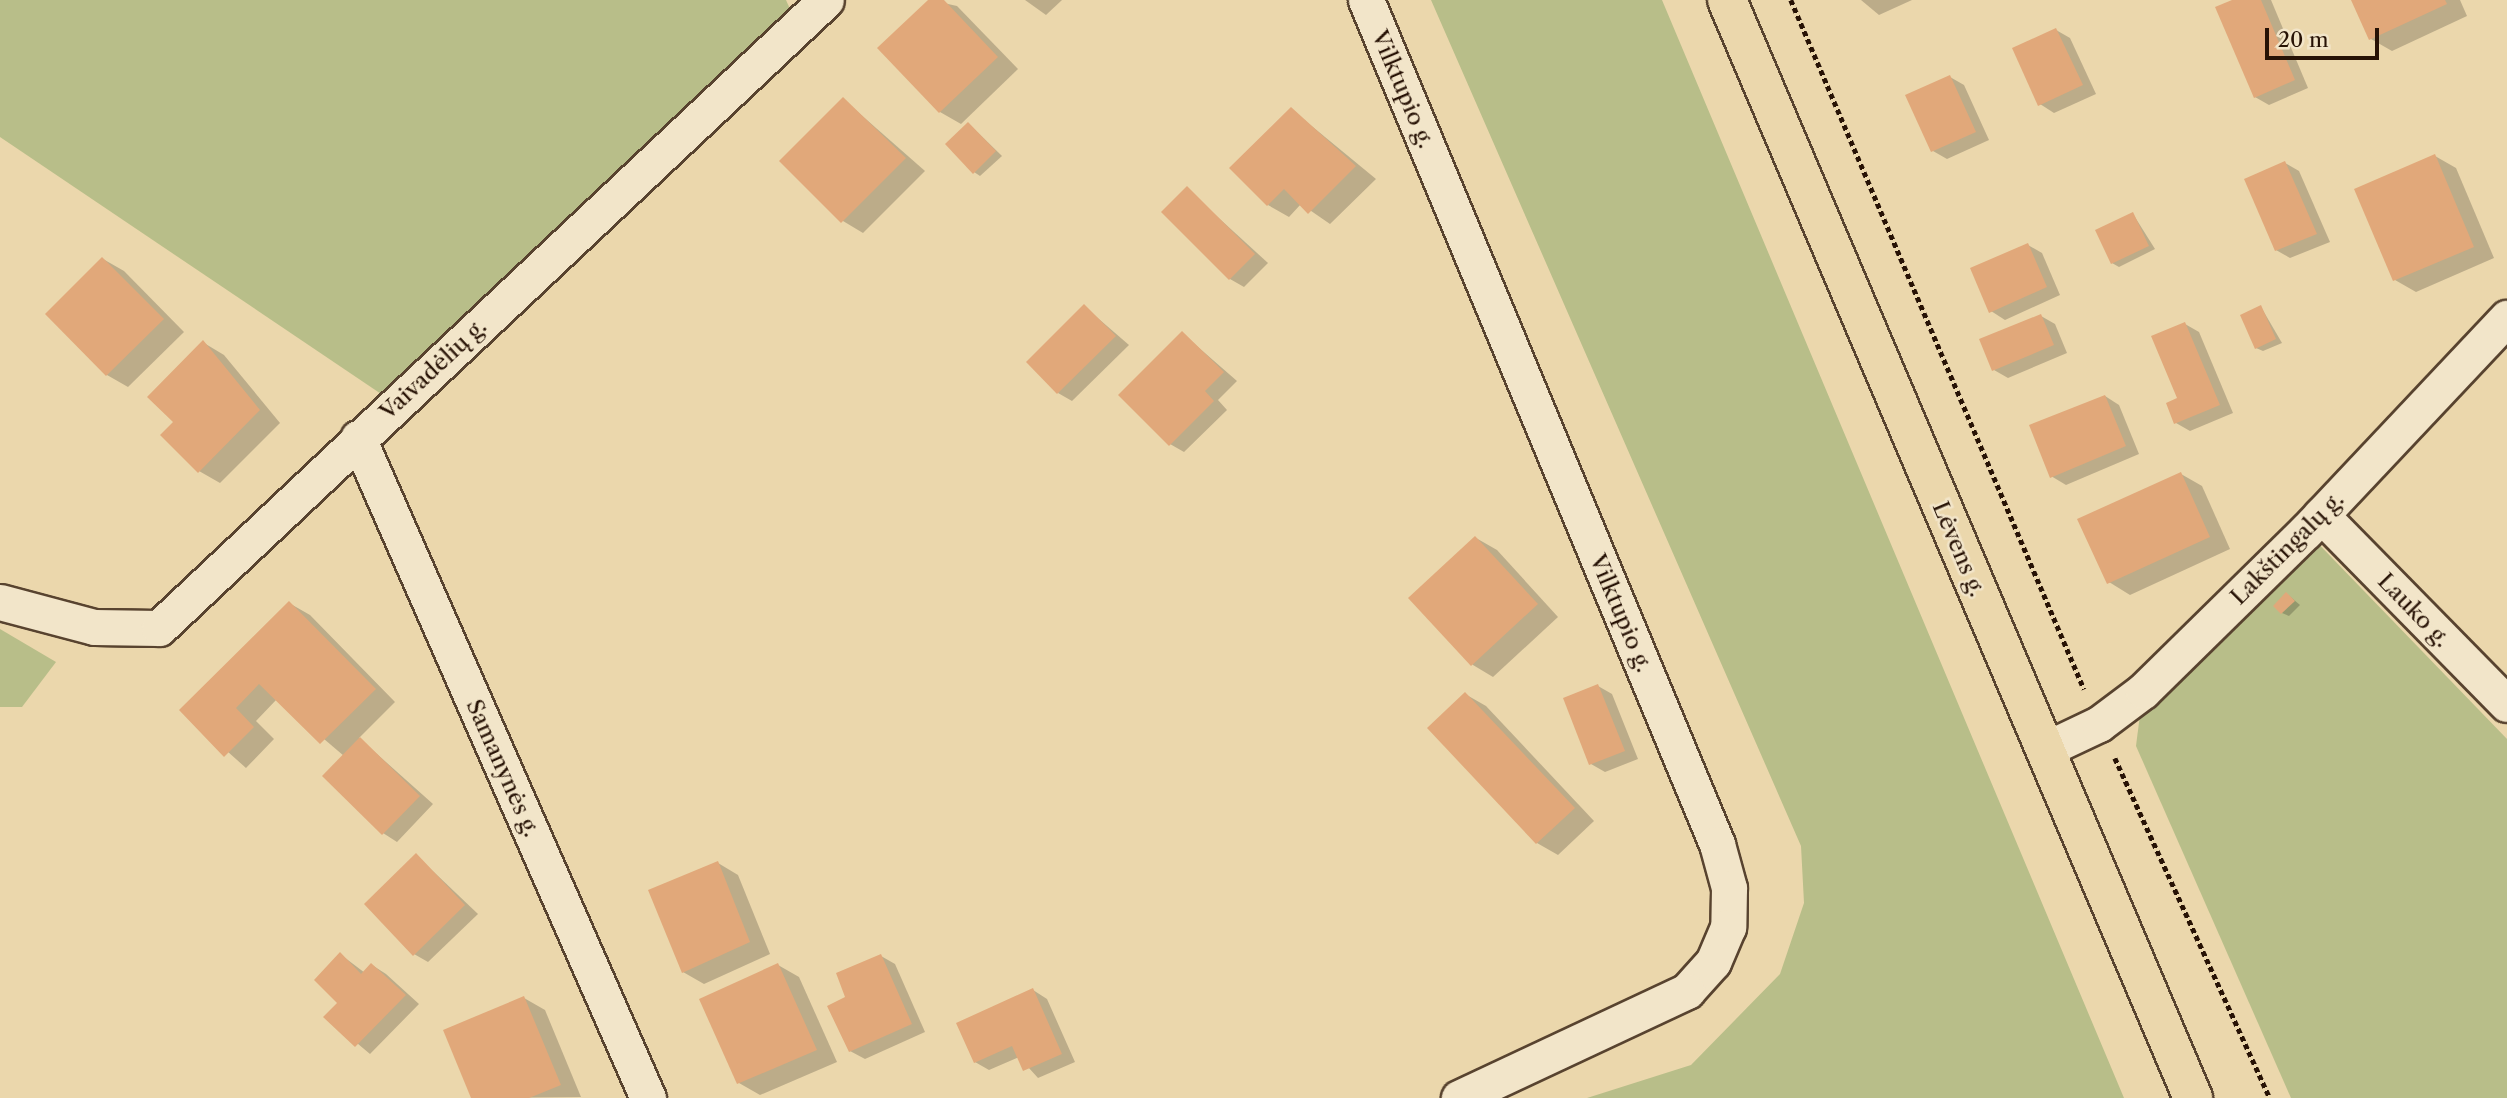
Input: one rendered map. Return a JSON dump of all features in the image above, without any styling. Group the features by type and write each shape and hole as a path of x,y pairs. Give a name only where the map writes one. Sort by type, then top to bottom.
{"main road":[{"name":"Lėvens g.","path":"1727,0 2193,1098"}],"street":[{"name":"Vaivadėlių g.","path":"0,602 94,627 159,628 358,438 792,14 826,0"},
{"name":"Vilktupio g.","path":"1366,0 1717,844 1729,888 1728,927 1713,962 1687,991 1459,1098"},
{"name":"Lakštingalų g.","path":"2044,750 2099,724 2143,691 2321,515 2507,318"},
{"name":"Samanynės g.","path":"358,438 648,1098"},
{"name":"Lauko g.","path":"2321,515 2507,704"}],"path":[{"path":"1791,0 2099,724 2270,1098"}],"green space":[{"path":"0,0 786,0 798,27 396,404 0,137"},
{"path":"1431,0 1662,0 2124,1098 1587,1098 1691,1065 1780,974 1804,903 1801,846"},
{"path":"2306,531 2507,739 2507,1098 2291,1098 2136,746 2143,691"},
{"path":"0,629 56,662 22,707 0,707"}],"building":[{"path":"928,0 944,0 998,57 939,113 877,48"},
{"path":"2232,0 2261,0 2295,80 2254,98 2215,7"},
{"path":"2351,0 2445,0 2447,4 2369,40"},
{"path":"2056,28 2083,85 2038,106 2012,48"},
{"path":"1950,75 1976,132 1931,152 1905,95"},
{"path":"843,97 906,158 841,223 779,161"},
{"path":"1291,107 1356,166 1308,214 1284,189 1267,206 1229,168"},
{"path":"968,122 996,151 973,174 945,144"},
{"path":"2435,154 2474,247 2393,281 2354,189"},
{"path":"2285,161 2317,234 2275,251 2244,179"},
{"path":"1187,186 1255,254 1229,280 1161,212"},
{"path":"2133,212 2149,246 2111,264 2095,230"},
{"path":"2028,243 2047,287 1989,313 1970,268"},
{"path":"102,257 164,319 106,376 45,314"},
{"path":"1084,304 1116,336 1057,394 1026,362"},
{"path":"2261,305 2276,339 2255,349 2240,315"},
{"path":"2041,314 2054,345 1992,371 1979,339"},
{"path":"2185,322 2220,405 2174,424 2166,403 2177,398 2151,336"},
{"path":"1182,331 1224,372 1205,391 1214,401 1169,446 1118,395"},
{"path":"203,340 260,410 198,473 160,435 173,422 147,397"},
{"path":"2105,395 2126,446 2050,478 2029,425"},
{"path":"2181,472 2210,537 2107,584 2077,519"},
{"path":"1475,536 1538,604 1471,666 1408,598"},
{"path":"2286,592 2295,601 2281,614 2273,606"},
{"path":"289,601 376,689 320,744 259,684 236,708 254,727 224,757 179,710"},
{"path":"1598,684 1625,751 1589,765 1563,698"},
{"path":"1465,692 1575,808 1536,844 1427,728"},
{"path":"360,737 420,796 382,835 322,776"},
{"path":"416,853 465,905 413,956 364,904"},
{"path":"718,861 750,942 682,973 648,890"},
{"path":"340,952 361,974 371,963 406,995 355,1047 323,1017 337,1003 314,980"},
{"path":"881,954 912,1024 849,1052 827,1006 845,997 836,973"},
{"path":"778,963 817,1050 737,1084 699,999"},
{"path":"1033,988 1062,1054 1023,1071 1012,1046 974,1063 956,1023"},
{"path":"524,996 561,1085 529,1098 471,1098 443,1030"}]}
